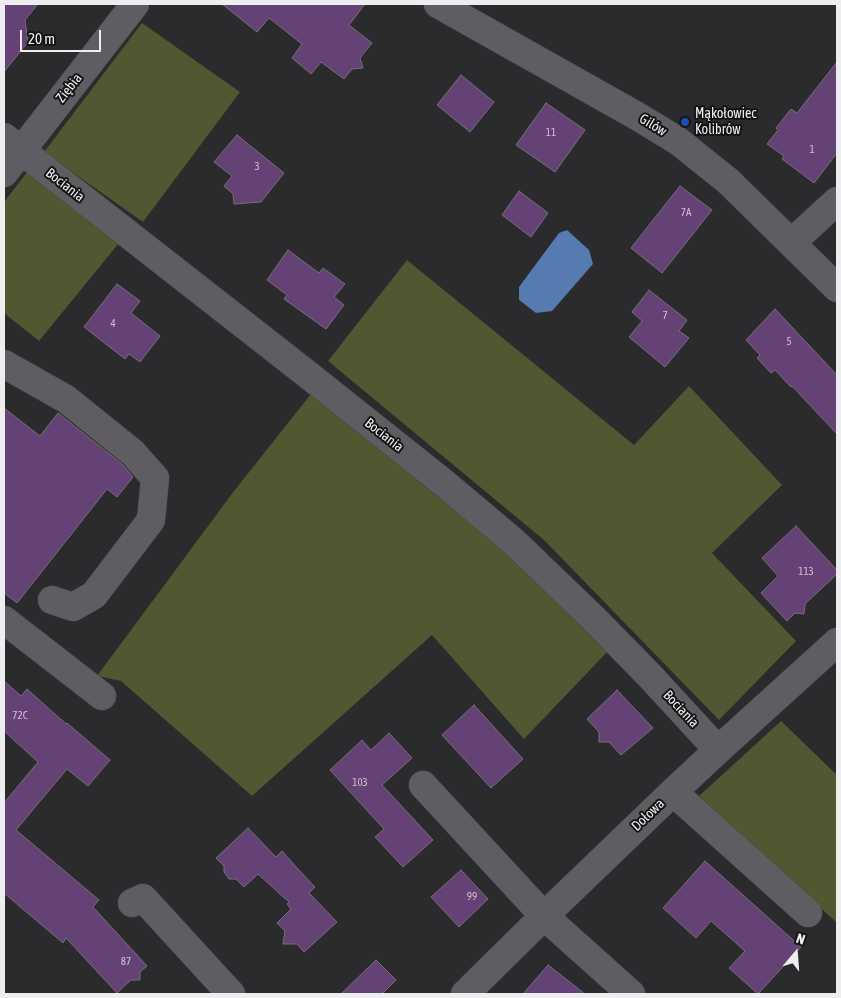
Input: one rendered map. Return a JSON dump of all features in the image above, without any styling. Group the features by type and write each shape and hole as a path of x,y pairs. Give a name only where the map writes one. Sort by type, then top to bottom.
{"street":[{"name":"Ziębia","path":"4,173 12,144 135,4"},
{"name":"Gilów","path":"438,4 629,111 678,141 728,181 837,288"},
{"name":"Bociania","path":"12,144 444,483 514,542 649,675 718,750"},
{"path":"792,243 837,201"},
{"path":"4,364 66,399 133,453 156,478 151,520 94,594 74,607 52,600"},
{"path":"4,620 102,696"},
{"name":"Dołowa","path":"465,994 673,792 837,642"},
{"path":"422,785 544,916 631,994"},
{"path":"673,792 808,912"},
{"path":"132,903 143,898 231,994"}],"green space":[{"path":"142,23 240,92 143,222 44,152"},
{"path":"28,171 119,243 39,341 4,313 4,202"},
{"path":"407,260 634,445 689,386 782,485 712,553 796,641 719,720 544,540 328,361"},
{"path":"311,394 520,563 610,649 524,739 432,635 252,796 121,681 97,676 234,491"},
{"path":"781,721 837,775 837,923 699,796"}],"water":[{"path":"567,230 589,250 593,264 552,311 536,313 519,300 519,287 559,233"}],"building":[{"path":"4,4 38,4 25,20 28,42 4,72"},
{"path":"222,4 365,4 349,25 372,43 360,58 363,68 352,69 344,79 321,62 311,74 292,58 302,44 269,18 257,32"},
{"path":"837,62 837,153 814,183 782,159 784,156 767,144 778,130 776,128 791,109 797,113"},
{"path":"461,75 494,102 470,132 437,105"},
{"path":"546,103 585,130 555,172 516,145"},
{"path":"237,135 284,173 261,202 234,204 233,194 224,186 232,176 214,162"},
{"path":"680,186 712,210 662,273 631,248"},
{"path":"519,191 548,213 531,237 502,215"},
{"path":"288,250 319,273 323,268 345,284 334,297 344,305 326,329 284,299 287,295 267,280"},
{"path":"117,284 140,301 131,313 160,336 140,362 129,354 125,359 84,327"},
{"path":"649,290 687,320 679,331 689,338 665,367 629,337 642,321 632,312"},
{"path":"775,309 837,375 837,434 775,370 771,373 757,358 760,355 746,340"},
{"path":"4,408 40,436 58,413 122,464 133,477 117,497 107,489 17,603 4,593"},
{"path":"796,526 837,570 837,574 805,604 804,614 795,613 787,621 761,593 778,576 762,558"},
{"path":"4,681 21,696 27,689 110,760 88,786 67,769 16,830 99,900 93,907 147,966 140,972 140,980 131,980 117,993 66,938 63,943 4,893 4,803 38,762 4,731"},
{"path":"617,690 653,728 621,755 609,742 599,742 599,732 587,719"},
{"path":"474,705 523,759 491,788 442,735"},
{"path":"389,733 412,758 382,785 433,840 403,867 375,837 384,829 330,770 362,740 371,750"},
{"path":"248,828 276,857 282,851 315,887 309,893 337,922 304,952 297,944 283,944 285,931 277,923 291,909 287,904 289,902 258,874 244,887 236,879 229,879 224,872 224,866 216,858"},
{"path":"705,861 801,947 758,994 729,968 745,951 711,921 696,938 663,908"},
{"path":"461,870 488,899 459,927 431,897"},
{"path":"376,960 396,980 382,994 341,994"},
{"path":"548,965 585,994 523,994"}],"place":[{"name":"Mąkołowiec Kolibrów","path":"685,122"}]}
